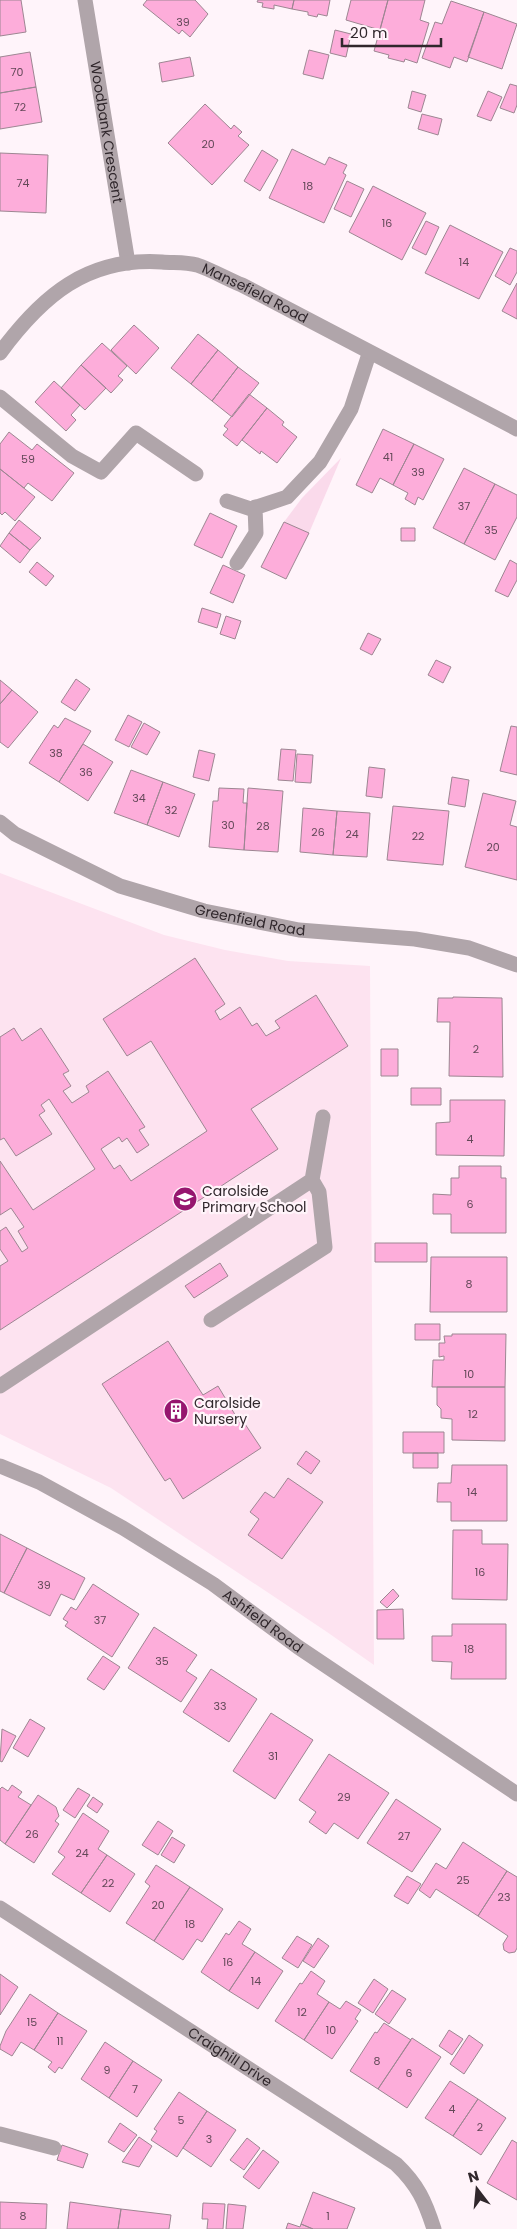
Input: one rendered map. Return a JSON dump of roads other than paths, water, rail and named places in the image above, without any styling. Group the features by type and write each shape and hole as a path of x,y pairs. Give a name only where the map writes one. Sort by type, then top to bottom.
{"street":[{"name":"Woodbank Crescent","path":"85,0 128,263"},
{"name":"Mansefield Road","path":"0,353 24,321 49,297 85,275 128,263 148,261 196,265 296,313 369,354 401,368 517,429"},
{"path":"227,500 251,508 287,496 320,462 350,409 369,354"},
{"path":"0,397 72,456 101,472 136,433 196,474"},
{"path":"237,563 256,534 255,507"},
{"name":"Greenfield Road","path":"0,822 15,834 120,886 204,911 299,930 415,939 469,948 517,966"},
{"path":"211,1320 325,1247 320,1192 312,1180 323,1117"},
{"path":"0,1386 312,1180"},
{"name":"Ashfield Road","path":"0,1466 39,1482 122,1528 213,1584 298,1648 517,1794"},
{"name":"Craighill Drive","path":"0,1908 396,2164 408,2175 423,2196 434,2229"},
{"path":"0,2134 54,2148"}],"place":[{"name":"Carolside Primary School","path":"185,1199"},
{"name":"Carolside Nursery","path":"176,1411"}]}
